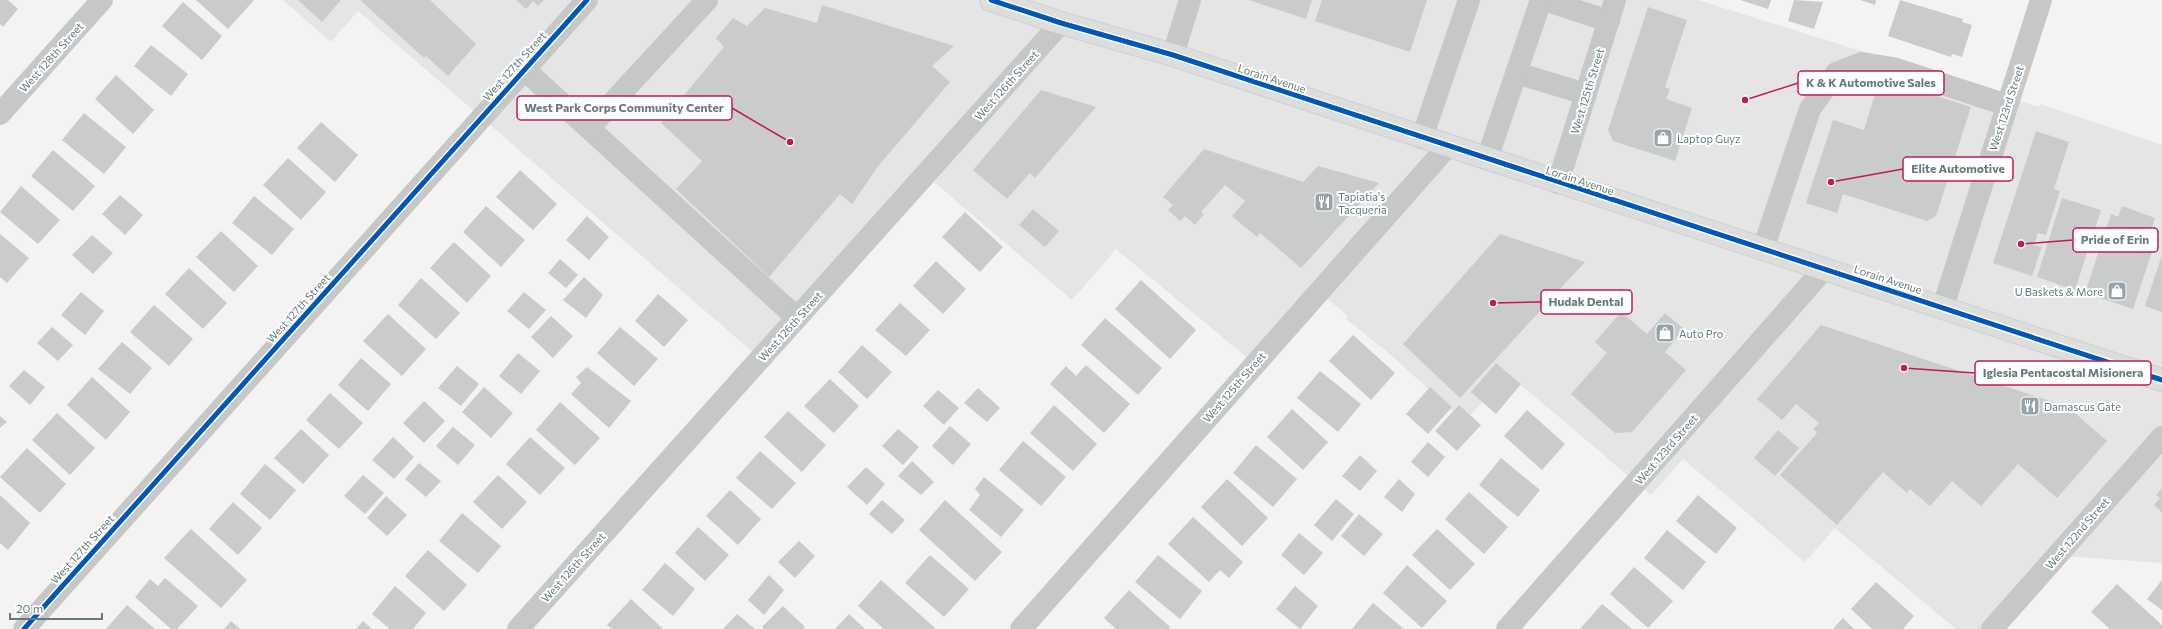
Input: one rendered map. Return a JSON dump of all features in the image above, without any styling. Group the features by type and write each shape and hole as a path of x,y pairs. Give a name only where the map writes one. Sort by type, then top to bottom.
{"main road":[{"name":"Lorain Avenue","path":"991,0 1061,23 1173,55 1558,183 1943,307 2162,380"}],"street":[{"name":"West 128th Street","path":"0,114 102,0"},
{"name":"West 127th Street","path":"24,629 587,0"},
{"path":"589,128 707,0"},
{"path":"1173,55 1190,0"},
{"path":"1422,138 1469,0"},
{"path":"1487,159 1543,0 1609,20"},
{"name":"West 125th Street","path":"1558,183 1616,0"},
{"name":"West 123rd Street","path":"1943,307 2041,0"},
{"name":"West 126th Street","path":"518,629 1061,23"},
{"path":"1763,249 1810,109 1836,73 1862,62 1893,68 2007,105"},
{"path":"525,70 797,318"},
{"path":"1517,73 1586,94"},
{"name":"West 125th Street","path":"1021,629 1448,146"},
{"name":"West 123rd Street","path":"1507,629 1824,269"},
{"name":"West 122nd Street","path":"1992,629 2162,436"}],"shaded area":[{"path":"283,0 1698,0 2039,107 2040,104 2162,145 2162,563 2065,556 2000,629 1956,629 1835,528 1805,562 1683,459 1651,495 1508,374 1464,422 1391,355 1346,319 1348,316 1325,297 1262,370 1116,249 1072,300 934,182 769,366 358,11 331,42"}],"building":[{"path":"0,0 8,0 18,9 3,27 0,24"},
{"path":"196,0 254,0 228,29"},
{"path":"298,0 341,0 322,22"},
{"path":"360,0 430,0 476,44 448,76 426,56 424,58"},
{"path":"516,0 544,0 538,6 533,1 526,9"},
{"path":"1249,0 1312,0 1306,19"},
{"path":"1322,0 1427,0 1410,52 1315,21"},
{"path":"1740,0 1771,0 1768,9"},
{"path":"1794,0 1823,2 1814,29 1788,21"},
{"path":"1860,0 1876,0 1875,5"},
{"path":"1900,0 1963,19 1962,22 1972,25 1962,57 1952,54 1951,57 1888,36"},
{"path":"183,2 222,36 202,60 162,26"},
{"path":"822,5 954,46 932,66 950,82 879,165 852,204 840,194 769,277 676,189 702,161 661,123 724,47 716,38 733,18 747,26 765,8 817,23"},
{"path":"1648,7 1687,20 1665,87 1670,89 1666,99 1692,108 1675,161 1613,141 1608,130"},
{"path":"151,45 188,74 171,96 134,66"},
{"path":"116,75 154,110 133,134 95,99"},
{"path":"1880,78 1971,107 1936,216 1927,221 1843,194 1837,213 1806,203 1833,120 1864,130"},
{"path":"1041,90 1096,107 1035,178 1030,173 1007,199 973,170"},
{"path":"84,113 126,147 104,174 62,140"},
{"path":"321,122 358,155 335,182 297,148"},
{"path":"2036,131 2069,142 2054,189 2060,191 2046,235 2038,233 2034,245 2042,247 2032,276 1993,263"},
{"path":"1204,149 1303,182 1318,166 1379,183 1301,268 1260,233 1257,237 1232,216 1245,201 1225,185 1201,212 1204,214 1195,225 1185,216 1180,221 1168,210 1173,205 1163,197"},
{"path":"53,150 95,186 73,211 31,176"},
{"path":"288,158 326,192 301,220 263,185"},
{"path":"520,170 557,204 533,230 496,197"},
{"path":"21,186 60,220 38,244 0,212"},
{"path":"120,195 143,215 125,235 102,214"},
{"path":"254,196 294,229 272,255 232,223"},
{"path":"2062,198 2101,210 2075,290 2037,277"},
{"path":"486,206 525,240 501,267 463,232"},
{"path":"2122,206 2155,218 2152,228 2159,230 2133,309 2085,293 2111,214 2118,217"},
{"path":"1033,209 1059,231 1045,247 1019,225"},
{"path":"965,212 1003,247 980,272 942,237"},
{"path":"587,216 609,237 589,260 566,240"},
{"path":"221,231 258,266 234,292 196,257"},
{"path":"0,234 29,258 7,283 0,277"},
{"path":"1500,234 1585,262 1460,398 1403,344"},
{"path":"92,235 113,253 93,274 72,255"},
{"path":"454,242 491,276 467,303 430,268"},
{"path":"2162,255 2162,312 2145,306"},
{"path":"560,259 578,275 566,288 548,273"},
{"path":"936,261 966,289 943,314 913,286"},
{"path":"189,268 227,303 203,329 165,294"},
{"path":"584,277 603,295 586,318 563,300"},
{"path":"421,278 460,313 436,339 398,305"},
{"path":"1141,280 1196,330 1170,359 1115,309"},
{"path":"81,292 104,311 85,335 61,315"},
{"path":"524,292 546,310 529,329 507,311"},
{"path":"658,294 688,320 664,347 635,321"},
{"path":"900,303 930,330 906,356 875,330"},
{"path":"154,305 193,339 169,366 130,332"},
{"path":"1621,312 1647,334 1665,313 1684,329 1665,352 1686,370 1632,432 1615,433 1571,394 1607,353 1595,342"},
{"path":"388,314 426,349 402,376 363,341"},
{"path":"551,316 573,336 553,358 531,337"},
{"path":"1105,318 1162,368 1138,395 1081,345"},
{"path":"1821,325 2068,407 2107,441 2057,498 2018,464 1981,506 1952,481 1930,506 1910,489 1907,493 1883,472 1837,525 1780,475 1817,433 1813,429 1819,423 1796,404 1782,420 1757,399"},
{"path":"52,327 73,345 58,361 37,343"},
{"path":"620,327 658,359 634,386 597,353"},
{"path":"1353,335 1395,373 1371,400 1329,361"},
{"path":"122,342 152,368 130,394 98,369"},
{"path":"862,345 892,372 867,399 838,372"},
{"path":"518,353 540,371 521,394 499,376"},
{"path":"361,358 391,384 368,411 338,385"},
{"path":"1496,363 1521,384 1496,414 1471,392"},
{"path":"1086,365 1130,404 1104,433 1050,384 1066,366 1076,376"},
{"path":"457,366 479,384 461,406 438,388"},
{"path":"587,367 631,401 609,428 571,394 581,383 576,377"},
{"path":"24,370 45,387 30,405 9,386"},
{"path":"1320,371 1361,404 1338,432 1297,398"},
{"path":"92,377 130,412 106,440 67,405"},
{"path":"830,379 859,406 834,433 804,406"},
{"path":"484,387 513,413 491,438 462,412"},
{"path":"1430,387 1452,407 1428,434 1406,414"},
{"path":"978,388 1000,408 987,422 964,403"},
{"path":"938,390 959,408 944,425 923,406"},
{"path":"330,393 363,423 339,449 306,420"},
{"path":"424,401 445,421 424,443 403,423"},
{"path":"560,402 600,438 575,465 536,430"},
{"path":"1054,405 1097,444 1073,471 1030,433"},
{"path":"1459,405 1481,425 1457,451 1435,431"},
{"path":"1292,409 1328,442 1303,470 1267,437"},
{"path":"1527,410 1565,444 1542,470 1504,436"},
{"path":"788,411 826,445 802,472 764,437"},
{"path":"57,413 95,448 70,475 32,440"},
{"path":"0,416 7,422 0,428"},
{"path":"950,426 971,444 953,465 932,446"},
{"path":"453,427 475,445 458,465 436,446"},
{"path":"301,429 329,455 303,484 274,458"},
{"path":"898,429 919,447 903,465 882,446"},
{"path":"1778,430 1799,448 1775,476 1754,458"},
{"path":"393,437 414,457 394,479 372,460"},
{"path":"530,437 565,468 540,495 506,464"},
{"path":"1023,441 1066,477 1041,506 999,470"},
{"path":"1428,442 1445,457 1428,477 1411,462"},
{"path":"1256,445 1297,479 1273,507 1233,473"},
{"path":"27,448 66,484 40,513 0,477"},
{"path":"760,451 796,483 772,509 736,478"},
{"path":"1360,455 1377,471 1360,491 1342,476"},
{"path":"1501,458 1540,490 1518,517 1479,485"},
{"path":"912,461 934,482 921,495 898,476"},
{"path":"419,463 441,481 426,497 405,479"},
{"path":"265,464 296,490 270,520 240,494"},
{"path":"866,467 885,484 867,505 847,487"},
{"path":"363,475 384,493 365,514 344,496"},
{"path":"498,475 527,502 502,529 473,502"},
{"path":"984,477 1024,510 1001,537 969,510 980,495 975,489"},
{"path":"1227,479 1268,518 1242,546 1201,507"},
{"path":"1399,479 1415,494 1402,512 1384,497"},
{"path":"2162,488 2162,512 2154,505 2160,498 2156,495"},
{"path":"730,490 761,519 738,545 706,516"},
{"path":"1469,492 1508,527 1484,554 1445,519"},
{"path":"0,495 30,523 8,550 0,543"},
{"path":"1698,495 1737,528 1716,554 1676,521"},
{"path":"386,496 407,515 387,536 367,518"},
{"path":"1336,499 1354,514 1332,541 1314,525"},
{"path":"882,500 905,520 892,534 869,514"},
{"path":"945,500 1002,552 975,581 919,530"},
{"path":"233,502 262,528 238,555 209,529"},
{"path":"462,513 501,546 478,573 439,541"},
{"path":"1359,514 1383,534 1364,556 1341,536"},
{"path":"1193,517 1243,562 1229,578 1220,570 1209,582 1168,544"},
{"path":"698,527 729,555 705,581 675,553"},
{"path":"191,529 247,580 221,608 164,558"},
{"path":"1437,529 1475,564 1450,590 1412,555"},
{"path":"1667,530 1706,562 1683,590 1644,558"},
{"path":"1299,533 1323,553 1304,575 1281,555"},
{"path":"799,541 815,556 795,578 778,562"},
{"path":"428,550 467,585 444,611 405,576"},
{"path":"930,555 969,589 944,617 905,583"},
{"path":"1158,555 1202,591 1180,619 1135,582"},
{"path":"665,563 695,589 673,616 642,590"},
{"path":"1407,565 1447,601 1422,628 1383,593"},
{"path":"1634,567 1673,601 1648,628 1610,594"},
{"path":"769,575 784,590 764,615 748,600"},
{"path":"165,578 198,606 177,629 171,629 135,597 150,579 158,586"},
{"path":"881,580 935,628 884,629 858,606"},
{"path":"2162,580 2162,610 2147,599"},
{"path":"1876,582 1914,616 1903,629 1872,629 1851,609"},
{"path":"2117,584 2162,625 2162,629 2110,629 2091,612"},
{"path":"395,586 426,613 413,629 390,629 372,614"},
{"path":"1295,586 1318,606 1300,629 1276,609"},
{"path":"1129,590 1170,627 1169,629 1116,629 1104,618"},
{"path":"631,599 662,628 612,629 607,625"},
{"path":"1373,603 1404,629 1352,629"},
{"path":"1602,604 1632,629 1580,629"},
{"path":"127,605 155,629 106,629"},
{"path":"783,606 805,627 803,629 764,629 762,627"},
{"path":"737,614 755,629 723,629"},
{"path":"849,614 865,629 835,629"},
{"path":"1843,618 1854,629 1833,629"},
{"path":"231,621 240,629 224,629"},
{"path":"363,621 372,629 356,629"}],"cycle path":[{"path":"24,629 587,0"},
{"path":"991,0 1061,23 1173,55 2162,380"}],"place":[{"name":"K & K Automotive Sales","path":"1745,100"},
{"name":"Laptop Guyz","path":"1663,138"},
{"name":"West Park Corps Community Center","path":"790,142"},
{"name":"Elite Automotive","path":"1831,182"},
{"name":"Tapiatia's Tacqueria","path":"1324,202"},
{"name":"Pride of Erin","path":"2021,244"},
{"name":"U Baskets & More","path":"2117,291"},
{"name":"Hudak Dental","path":"1493,303"},
{"name":"Auto Pro","path":"1665,333"},
{"name":"Iglesia Pentacostal Misionera","path":"1904,368"},
{"name":"Damascus Gate","path":"2030,406"}]}
